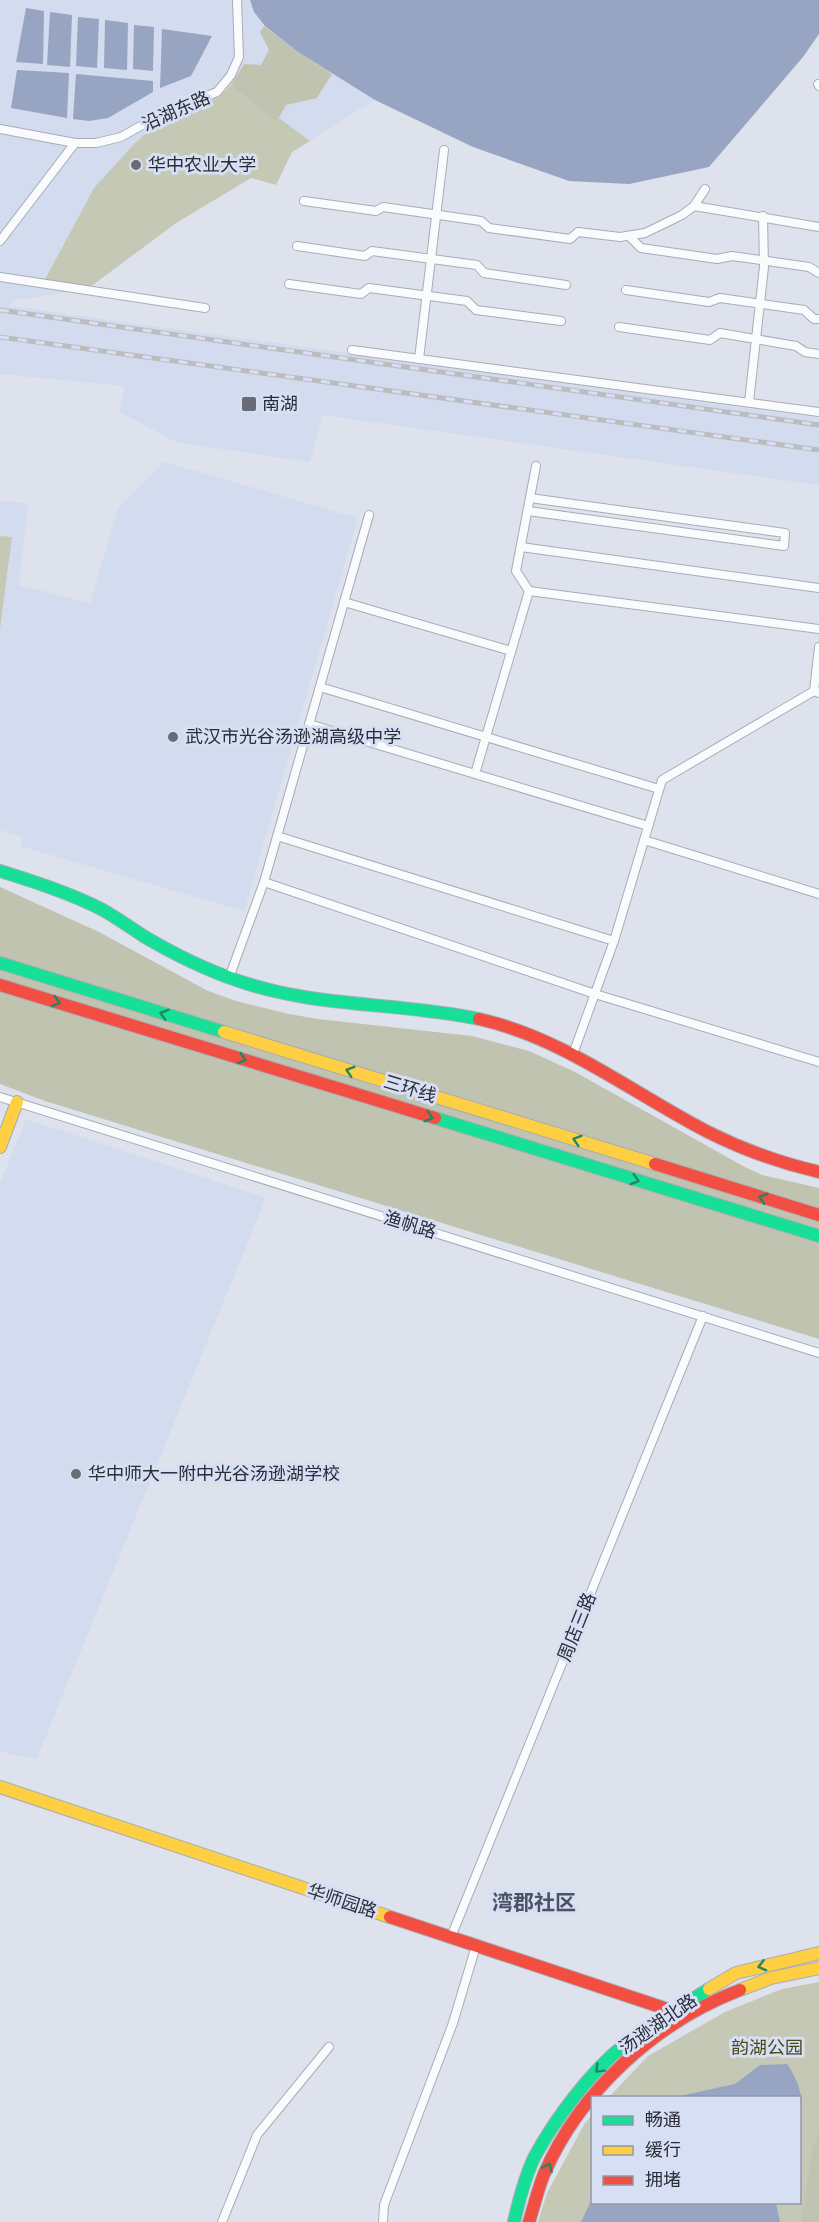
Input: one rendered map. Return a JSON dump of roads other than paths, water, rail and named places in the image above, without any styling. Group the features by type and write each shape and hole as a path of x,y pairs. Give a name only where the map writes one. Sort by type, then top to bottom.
{"main road":[{"path":"0,871 78,897 151,940 230,978 269,990 309,998 479,1019 525,1033 573,1054 728,1141 771,1159 819,1172"},
{"name":"三环线","path":"0,963 819,1215"},
{"name":"三环线","path":"0,985 819,1236"},
{"path":"0,1147 17,1102"},
{"name":"华师园路","path":"0,1787 451,1937 676,2016"},
{"name":"汤逊湖北路","path":"592,2096 599,2086 676,2016 736,1973 819,1953"},
{"name":"汤逊湖北路","path":"514,2222 519,2200 535,2157 579,2090 623,2046 676,2016 742,1987 819,1968"},
{"name":"汤逊湖北路","path":"529,2222 549,2162 591,2097"}],"street":[{"name":"沿湖东路","path":"0,129 75,143 96,143 121,137 160,115 217,92 231,75 238,57 237,0"},
{"path":"0,242 75,143"},
{"path":"419,359 444,150"},
{"path":"304,201 376,211 383,207 436,214 481,221 489,228 570,239 578,232 620,237 645,233 682,215 694,206 705,189"},
{"path":"694,206 819,226"},
{"path":"749,402 764,260 763,216"},
{"path":"629,236 641,248 717,260 732,256 764,260 809,267 819,273"},
{"path":"297,246 365,256 372,251 430,259 477,266 484,273 566,285"},
{"path":"0,277 205,308"},
{"path":"289,284 361,294 369,288 467,301 476,310 561,321"},
{"path":"626,290 709,302 720,298 804,310 814,319 819,319"},
{"path":"619,327 710,340 720,333 796,346 806,352 819,354"},
{"path":"352,350 819,411"},
{"path":"536,465 516,571 529,591 819,629"},
{"path":"528,511 784,546 785,533 530,498"},
{"path":"640,526 642,513"},
{"path":"230,978 264,882 369,515"},
{"path":"521,547 819,588"},
{"path":"475,774 529,591"},
{"path":"344,602 511,651"},
{"path":"573,1054 614,941 662,780 816,692 819,647"},
{"path":"320,687 659,789"},
{"path":"309,724 648,826"},
{"path":"277,836 614,941"},
{"path":"644,840 819,894"},
{"path":"264,882 595,994 819,1062"},
{"name":"渔帆路","path":"0,1097 819,1353"},
{"name":"周店三路","path":"451,1937 703,1316"},
{"path":"383,2222 384,2205 453,2023 476,1946"},
{"path":"222,2222 257,2135 329,2047"}],"railway":[{"path":"0,310 819,425"},
{"path":"0,337 819,450"}],"place":[{"name":"华中农业大学","path":"136,165"},
{"name":"南湖","path":"249,404"},
{"name":"武汉市光谷汤逊湖高级中学","path":"173,737"},
{"name":"华中师大一附中光谷汤逊湖学校","path":"76,1474"}],"district":[{"name":"湾郡社区","path":"534,1903"}],"park label":[{"name":"韵湖公园","path":"767,2048"}]}
